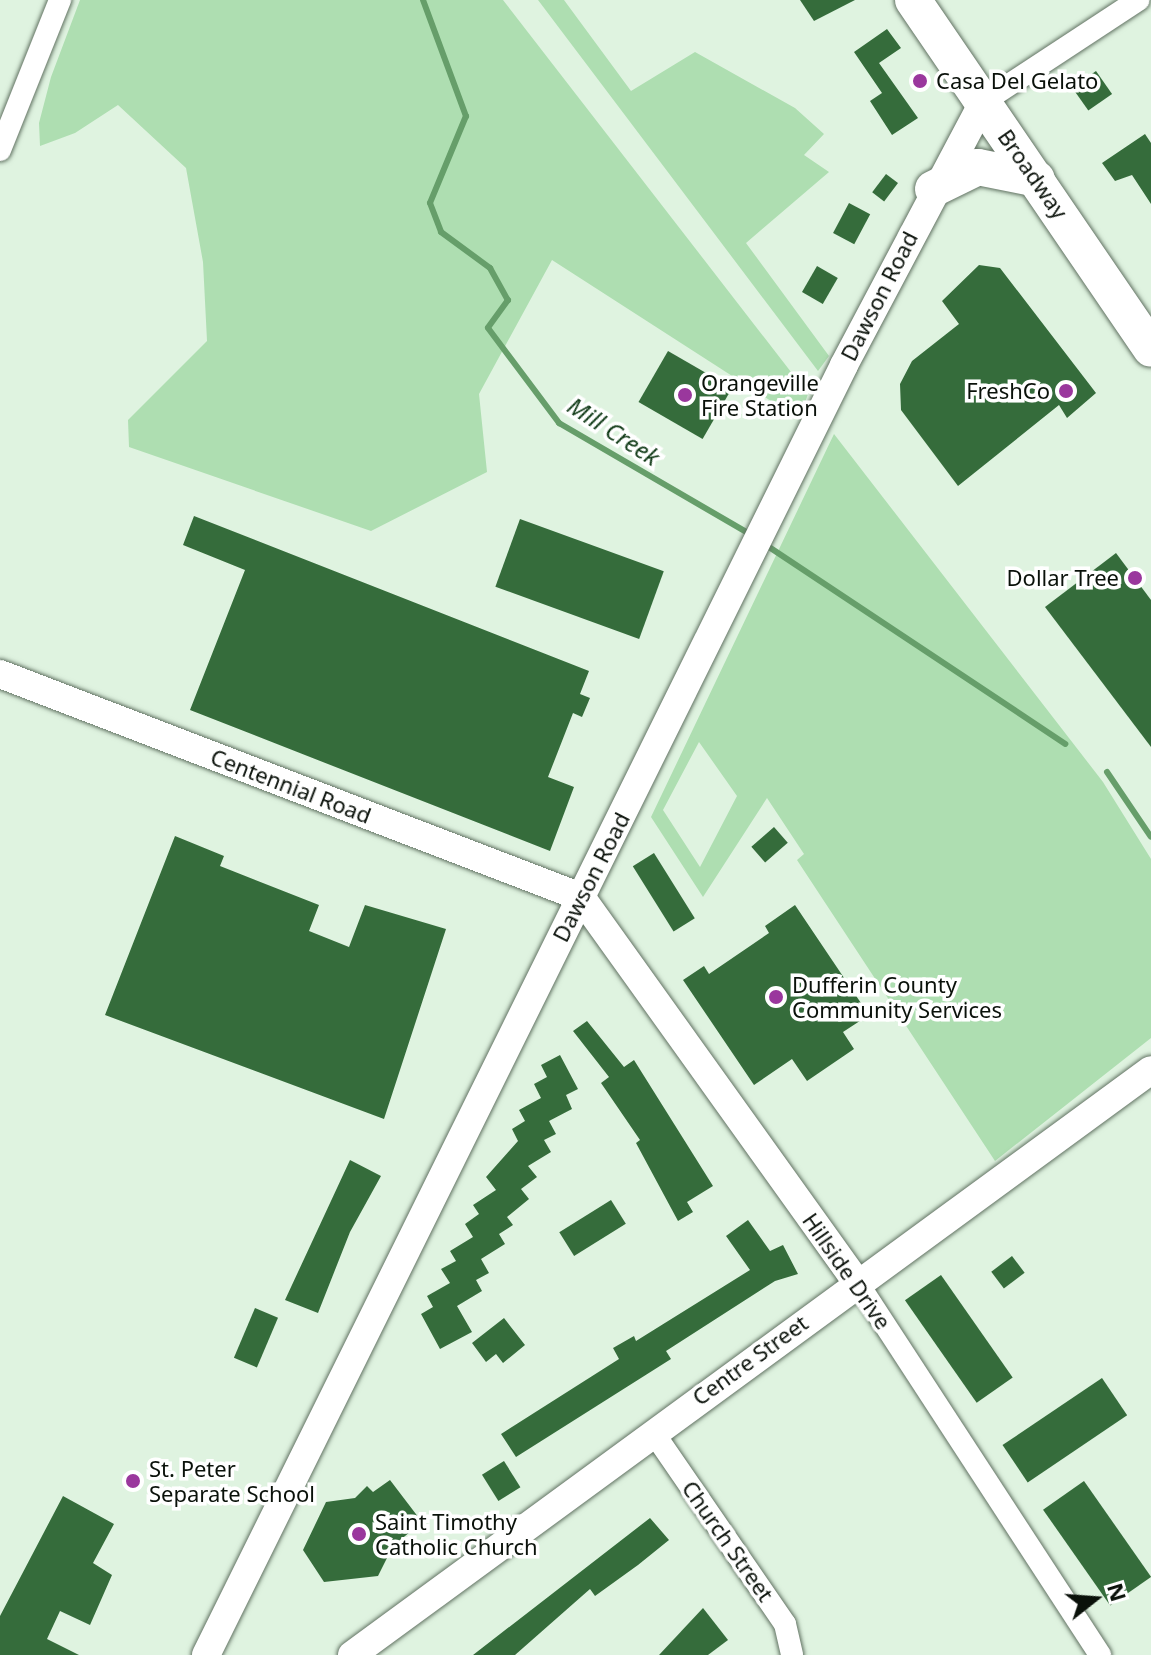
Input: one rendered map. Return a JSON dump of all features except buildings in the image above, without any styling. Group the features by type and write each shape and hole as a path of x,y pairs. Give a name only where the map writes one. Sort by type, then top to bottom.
{"main road":[{"name":"Broadway","path":"913,0 1151,349"},
{"path":"933,189 978,167 1037,179"}],"street":[{"path":"0,150 60,0"},
{"path":"983,102 1138,0"},
{"name":"Dawson Road","path":"206,1655 933,189 983,102"},
{"name":"Centennial Road","path":"0,674 581,897"},
{"name":"Hillside Drive","path":"581,897 857,1282 1100,1655"},
{"name":"Centre Street","path":"352,1655 857,1282 1151,1070"},
{"name":"Church Street","path":"653,1432 785,1624 792,1655"}],"green space":[{"path":"80,0 503,0 808,394 799,419 552,260 479,394 487,472 371,531 129,447 128,420 207,341 203,262 186,168 118,105 75,133 40,146 39,123 51,77"},
{"path":"538,0 564,0 631,91 695,52 795,108 824,134 804,155 829,172 746,243 829,356 818,371"},
{"path":"834,434 1103,782 1151,859 1151,1038 995,1161 797,860 804,854 767,798 703,897 651,817","holes":["699,742 737,796 700,867 663,810"]}],"waterway":[{"name":"Mill Creek","path":"423,0 466,116 430,203 441,232 490,268 508,300 488,328 559,423 750,534"},
{"name":"Mill Creek","path":"763,543 1065,744"},
{"name":"Mill Creek","path":"1107,772 1151,837"}],"place":[{"name":"Casa Del Gelato","path":"920,81"},
{"name":"FreshCo","path":"1066,391"},
{"name":"Orangeville Fire Station","path":"685,395"},
{"name":"Dollar Tree","path":"1135,578"},
{"name":"Dufferin County Community Services","path":"776,997"},
{"name":"St. Peter Separate School","path":"133,1481"},
{"name":"Saint Timothy Catholic Church","path":"359,1534"}]}
